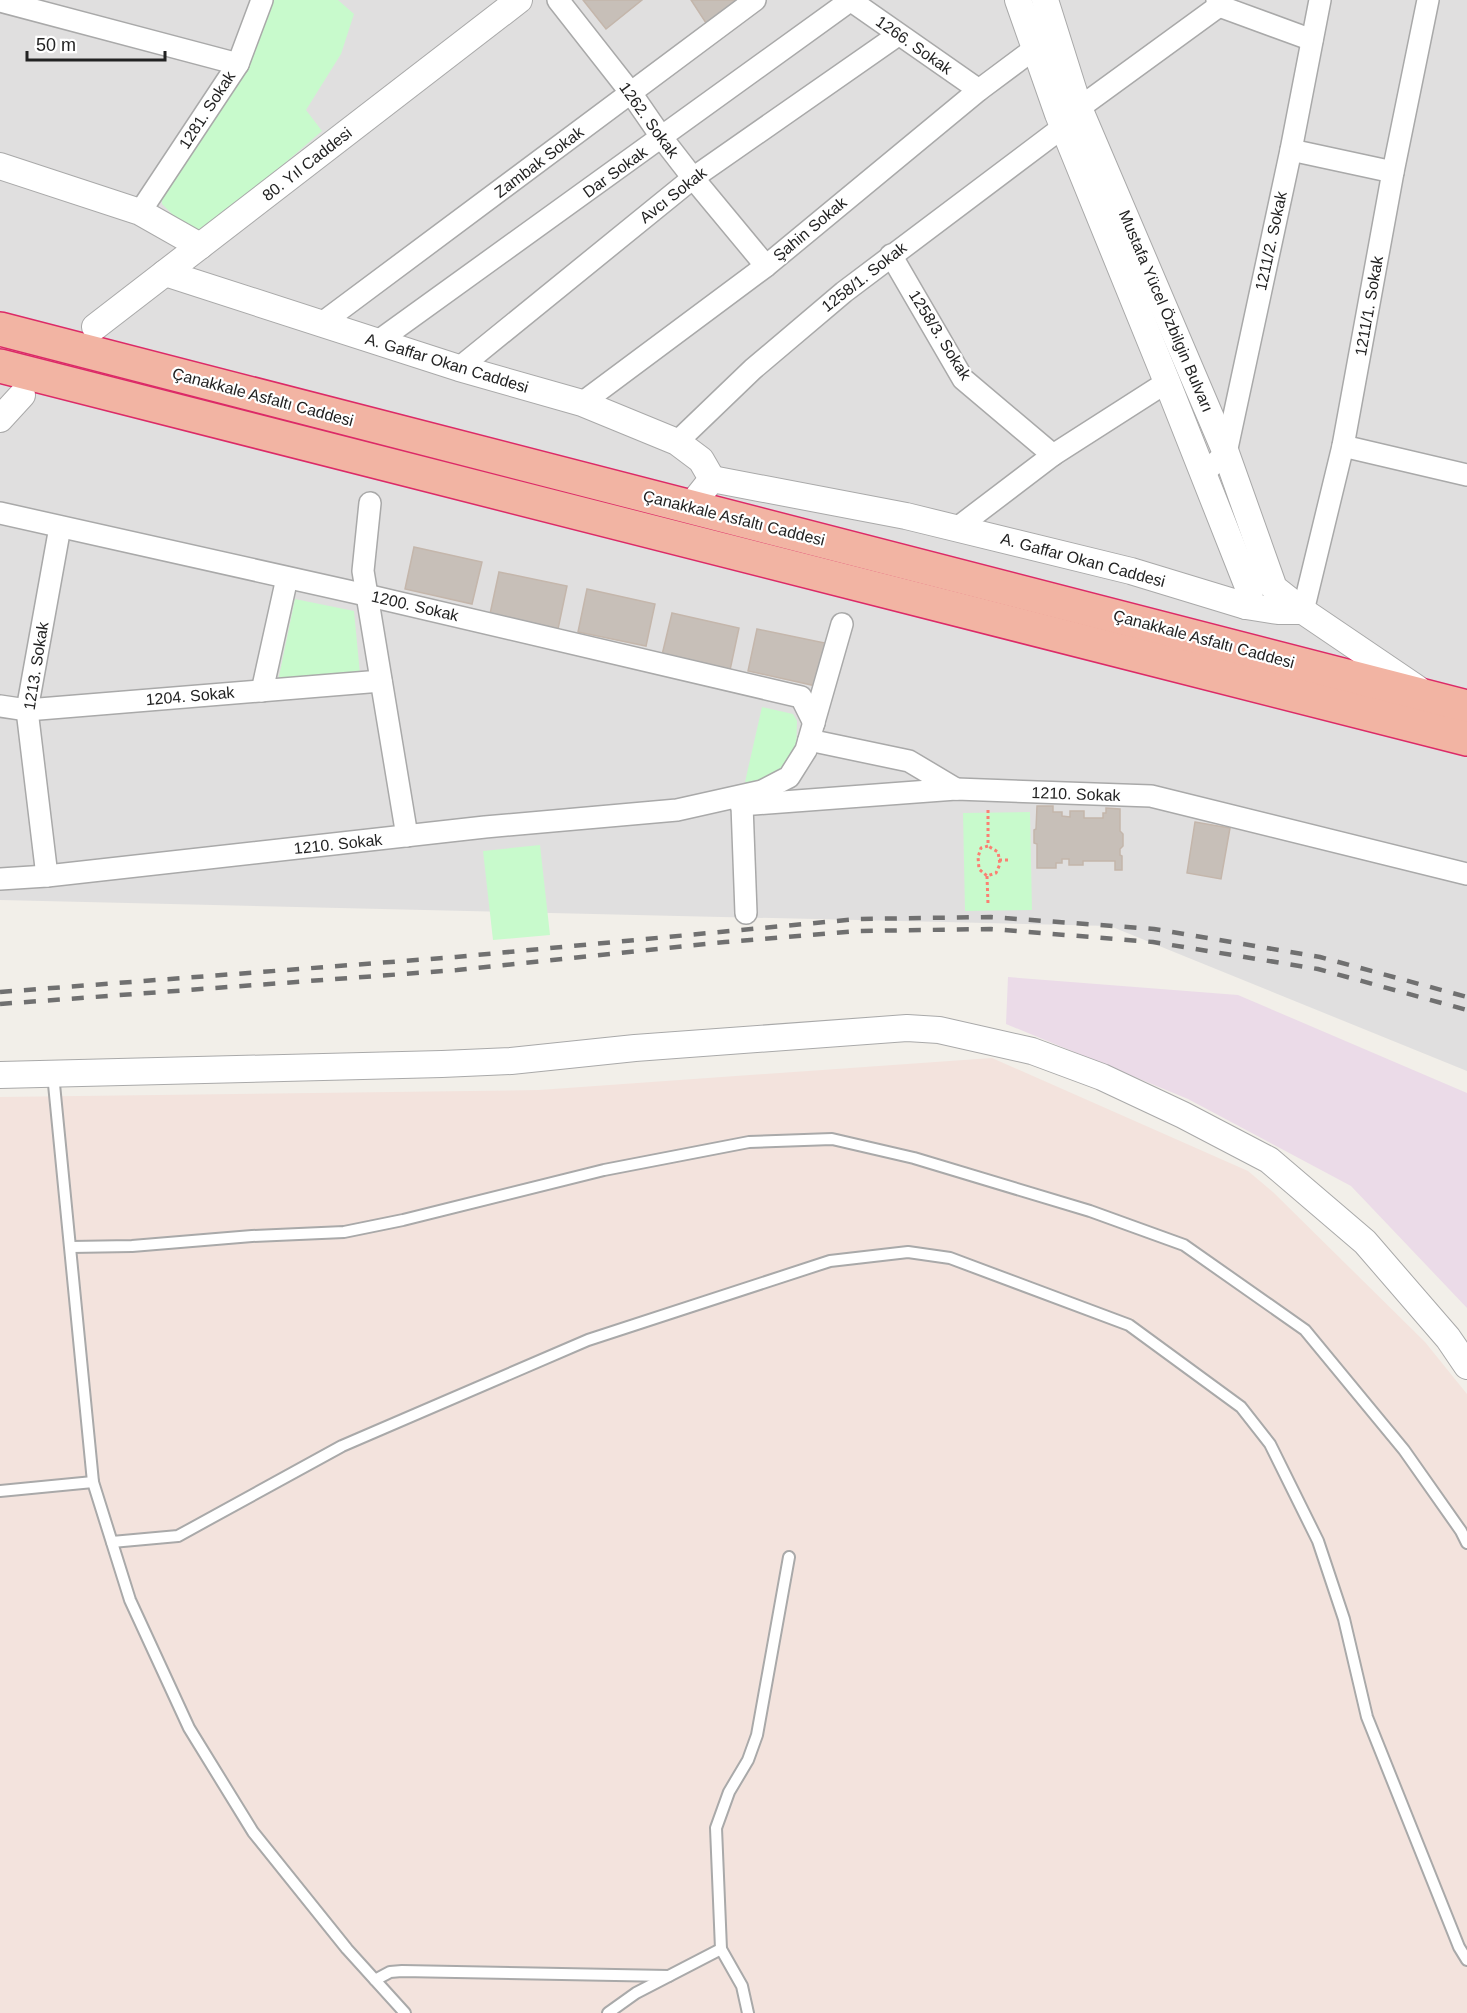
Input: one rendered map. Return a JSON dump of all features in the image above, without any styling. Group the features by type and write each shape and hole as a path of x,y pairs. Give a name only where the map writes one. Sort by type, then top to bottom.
{"highway":[{"name":"Çanakkale Asfaltı Caddesi","path":"0,329 1467,707"},
{"name":"Çanakkale Asfaltı Caddesi","path":"0,366 1467,739"}],"street":[{"name":"1281. Sokak","path":"140,212 238,63 262,0"},
{"name":"80. Yıl Caddesi","path":"95,327 519,0"},
{"name":"1262. Sokak","path":"558,0 631,93 693,178 765,266"},
{"name":"Zambak Sokak","path":"322,323 755,0"},
{"name":"1266. Sokak","path":"851,0 979,90"},
{"name":"Dar Sokak","path":"377,342 851,0"},
{"name":"Mustafa Yücel Özbilgin Bulvarı","path":"1018,0 1034,50 1226,453 1257,595"},
{"name":"Mustafa Yücel Özbilgin Bulvarı","path":"1046,0 1067,116 1167,382 1257,595"},
{"name":"1211/2. Sokak","path":"1226,453 1291,150 1320,0"},
{"name":"1211/1. Sokak","path":"1303,611 1344,446 1393,172 1428,0"},
{"path":"0,1 238,63"},
{"path":"1218,3 1312,40"},
{"name":"1258/1. Sokak","path":"677,442 753,369 844,292 1067,116 1218,3"},
{"name":"Avcı Sokak","path":"459,368 693,178 898,35"},
{"name":"Şahin Sokak","path":"582,403 765,266 979,90 1034,50"},
{"path":"1291,150 1393,172"},
{"path":"0,166 140,212 200,246"},
{"name":"1258/3. Sokak","path":"891,255 963,379 1053,455"},
{"name":"A. Gaffar Okan Caddesi","path":"165,273 459,368 582,403 677,442 700,460 712,479 906,516 1131,571 1257,595"},
{"path":"957,528 1053,455 1167,382"},
{"path":"0,420 22,395"},
{"path":"1344,446 1467,475"},
{"path":"1204,473 1226,453"},
{"path":"688,508 712,479"},
{"path":"369,503 363,570 407,836"},
{"name":"1200. Sokak","path":"0,513 366,595 801,697 811,732"},
{"name":"1213. Sokak","path":"47,876 27,710 60,528"},
{"path":"262,691 287,578"},
{"path":"1257,595 1303,611 1430,698"},
{"name":"1210. Sokak","path":"677,810 762,791 789,777 806,750 842,624"},
{"name":"1204. Sokak","path":"0,706 27,710 381,681"},
{"path":"811,732 909,761 956,789"},
{"name":"1210. Sokak","path":"0,879 47,876 485,827 956,789 1151,796 1467,874"},
{"path":"742,805 746,913"},
{"path":"0,1075 511,1061 635,1048 907,1028 967,1035 1032,1051 1102,1077 1183,1115 1269,1160 1365,1242 1448,1338 1467,1366"}],"lane":[{"path":"53,1074 93,1482 130,1600 189,1728 253,1832 347,1949 405,2013"},
{"path":"70,1247 132,1246 252,1236 344,1232 403,1220 604,1170 749,1142 832,1139 914,1158 1079,1207 1184,1245 1305,1330 1404,1450 1467,1543"},
{"path":"112,1542 178,1536 342,1446 588,1340 830,1261 908,1252 950,1258 1130,1325 1241,1407 1270,1444 1318,1542 1344,1619 1367,1717 1459,1947 1467,1959"},
{"path":"0,1491 93,1482"},
{"path":"748,2013 742,1986 721,1949 716,1828 729,1792 748,1760 757,1735 789,1557"},
{"path":"608,2013 636,1993 721,1949"},
{"path":"375,1980 390,1972 402,1971 669,1976"}],"path":[{"path":"988,791 988,846"},
{"path":"987,876 996,873 1000,864 998,852 988,846 981,848 978,860 979,869 987,876 988,903"},
{"path":"972,861 978,860"},
{"path":"999,860 1010,860"}],"shaded area":[{"path":"0,0 1467,0 1467,1071 1110,926 0,900"},
{"path":"1008,977 1238,995 1467,1093 1467,1308 1351,1186 1188,1099 1006,1024"},
{"path":"992,1058 1248,1171 1274,1193 1425,1342 1467,1394 1467,2013 0,2013 0,1097 539,1090"}],"green space":[{"path":"272,0 338,0 354,14 341,54 306,110 322,131 197,239 162,204 161,189"},
{"path":"295,599 354,611 360,674 278,681"},
{"path":"762,707 793,714 797,721 796,756 786,771 766,781 745,782"},
{"path":"1030,812 1032,910 965,911 963,813"},
{"path":"540,845 550,935 493,940 483,851"}],"building":[{"path":"583,0 642,0 606,29"},
{"path":"691,0 739,0 706,23"},
{"path":"414,547 482,562 472,604 405,589"},
{"path":"499,572 567,586 558,629 490,614"},
{"path":"587,589 655,604 646,646 578,632"},
{"path":"672,613 739,628 730,670 662,655"},
{"path":"757,629 825,643 816,686 748,671"},
{"path":"1037,806 1053,806 1053,812 1062,812 1062,816 1070,817 1070,811 1084,811 1084,818 1103,818 1106,808 1120,809 1120,831 1123,834 1123,846 1120,849 1122,870 1115,870 1115,861 1083,861 1083,865 1069,865 1069,859 1062,859 1062,863 1056,863 1056,868 1037,868 1037,844 1034,843 1034,830 1036,829"},
{"path":"1195,822 1230,828 1221,879 1187,873"}],"railway":[{"path":"0,992 456,957 857,919 991,917 1154,929 1320,957 1467,997"},
{"path":"0,1004 457,970 725,942 858,931 991,929 1153,942 1318,969 1467,1010"}]}
